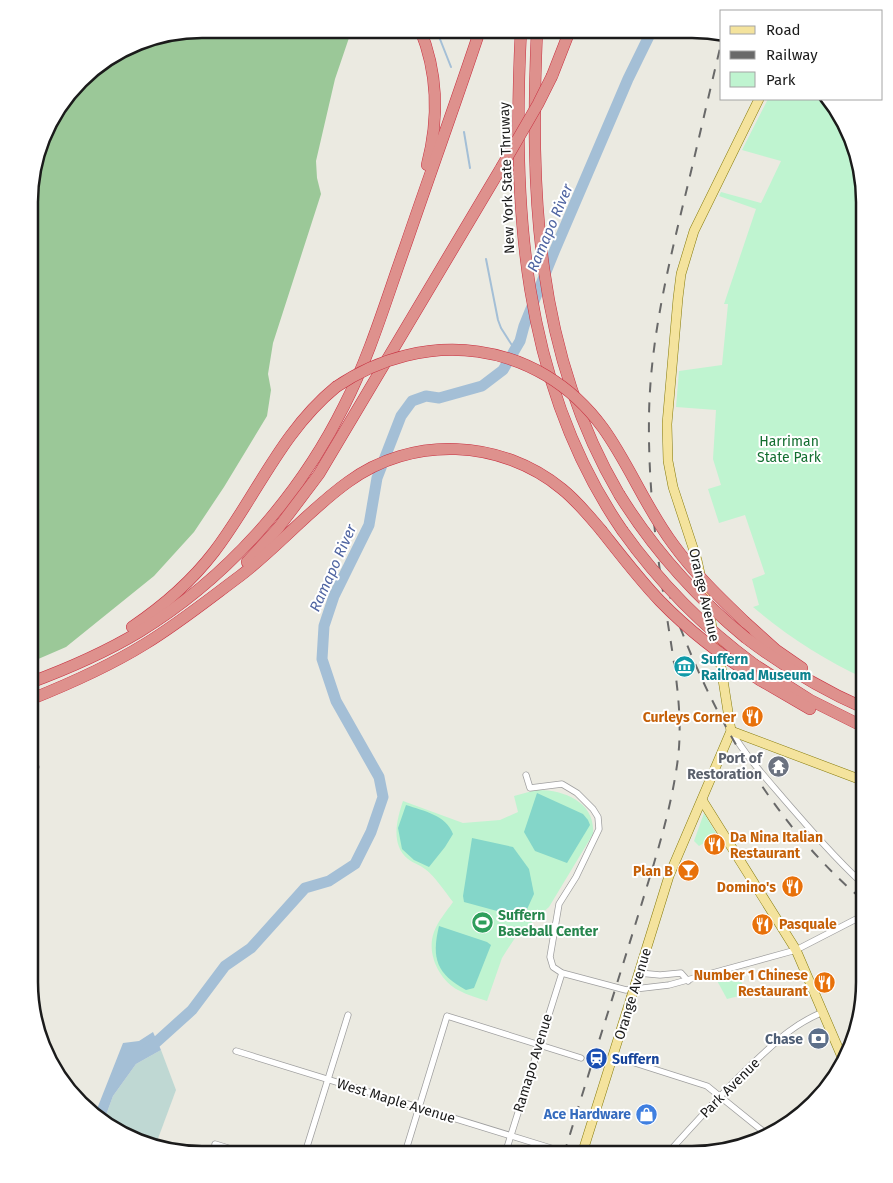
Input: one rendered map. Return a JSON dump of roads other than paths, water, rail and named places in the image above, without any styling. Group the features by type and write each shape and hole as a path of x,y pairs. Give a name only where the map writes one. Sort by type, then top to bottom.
{"highway":[{"path":"407,241 428,161 435,118 436,97 433,72 423,38"},
{"path":"38,680 139,632 191,595 240,551 283,502 320,449 345,405 367,353 477,38"},
{"name":"New York State Thruway","path":"520,38 519,155 525,256 538,337 551,382 574,444 596,488 622,530 681,602 754,665 810,700 855,723"},
{"name":"New York State Thruway","path":"537,38 535,134 538,222 544,272 562,363 577,408 596,452 619,494 644,532 671,566 704,601 746,638 790,669 855,704"},
{"path":"224,587 279,527 319,474 534,111 552,76 567,38"},
{"path":"75,664 143,620 170,599 193,576 224,538 298,424 316,404 336,387 379,363 401,356 434,350 463,350 492,354 514,360 544,375 573,396 596,420 615,447 654,517 674,545 701,577 745,622 782,654 848,701"},
{"path":"38,696 81,679 125,656 186,617 253,566 329,497 347,482 366,470 385,461 417,452 439,449 472,450 514,460 553,482 572,498 601,530 648,588 677,618 720,654 806,707 855,727"}],"main road":[{"name":"Orange Avenue","path":"585,1146 669,878 731,731 721,667 697,560 673,487 667,445 675,325 681,274 694,231 758,100"},
{"path":"731,731 855,778"},
{"path":"702,800 796,950 840,1052"}],"street":[{"path":"731,731 746,754 812,832 855,877"},
{"path":"526,775 530,788 562,784 577,793 594,809 598,817 600,829 576,877 559,904 550,957 553,967 562,973 626,990 688,981 796,950 855,920"},
{"name":"Ramapo Avenue","path":"508,1146 562,973"},
{"path":"638,978 681,974 688,981"},
{"name":"Park Avenue","path":"674,1146 719,1096 788,1031 805,1020 823,1012"},
{"path":"307,1146 348,1015"},
{"path":"407,1146 447,1016 581,1058"},
{"name":"West Maple Avenue","path":"236,1051 544,1146"},
{"path":"613,1056 707,1086 762,1130"},
{"path":"215,1144 221,1146"}],"waterway":[{"path":"440,38 451,67"},
{"name":"Ramapo River","path":"146,1050 192,1010 225,966 251,948 305,888 329,881 355,864 371,832 383,797 379,777 336,701 322,659 324,626 334,596 369,525 377,478 401,416 412,401 426,396 439,398 482,386 503,370 520,341 524,326 554,252 628,79 648,38"},
{"path":"464,132 470,168"},
{"path":"486,259 498,320 515,350"}],"railway":[{"path":"566,1146 655,859 671,799 678,758 678,700 658,558 651,487 649,440 650,390 655,339 664,288 720,48"},
{"path":"668,589 678,621 697,669 715,706 756,778 806,844 855,893"}],"place":[{"name":"Suffern Railroad Museum","path":"685,667"},
{"name":"Curleys Corner","path":"752,717"},
{"name":"Port of Restoration","path":"778,766"},
{"name":"Da Nina Italian Restaurant","path":"714,845"},
{"name":"Plan B","path":"689,871"},
{"name":"Domino's","path":"792,887"},
{"name":"Suffern Baseball Center","path":"482,923"},
{"name":"Pasquale","path":"763,924"},
{"name":"Number 1 Chinese Restaurant","path":"824,983"},
{"name":"Chase","path":"819,1039"},
{"name":"Suffern","path":"596,1059"},
{"name":"Ace Hardware","path":"647,1114"}],"park label":[{"name":"Harriman State Park","path":"789,450"}]}
